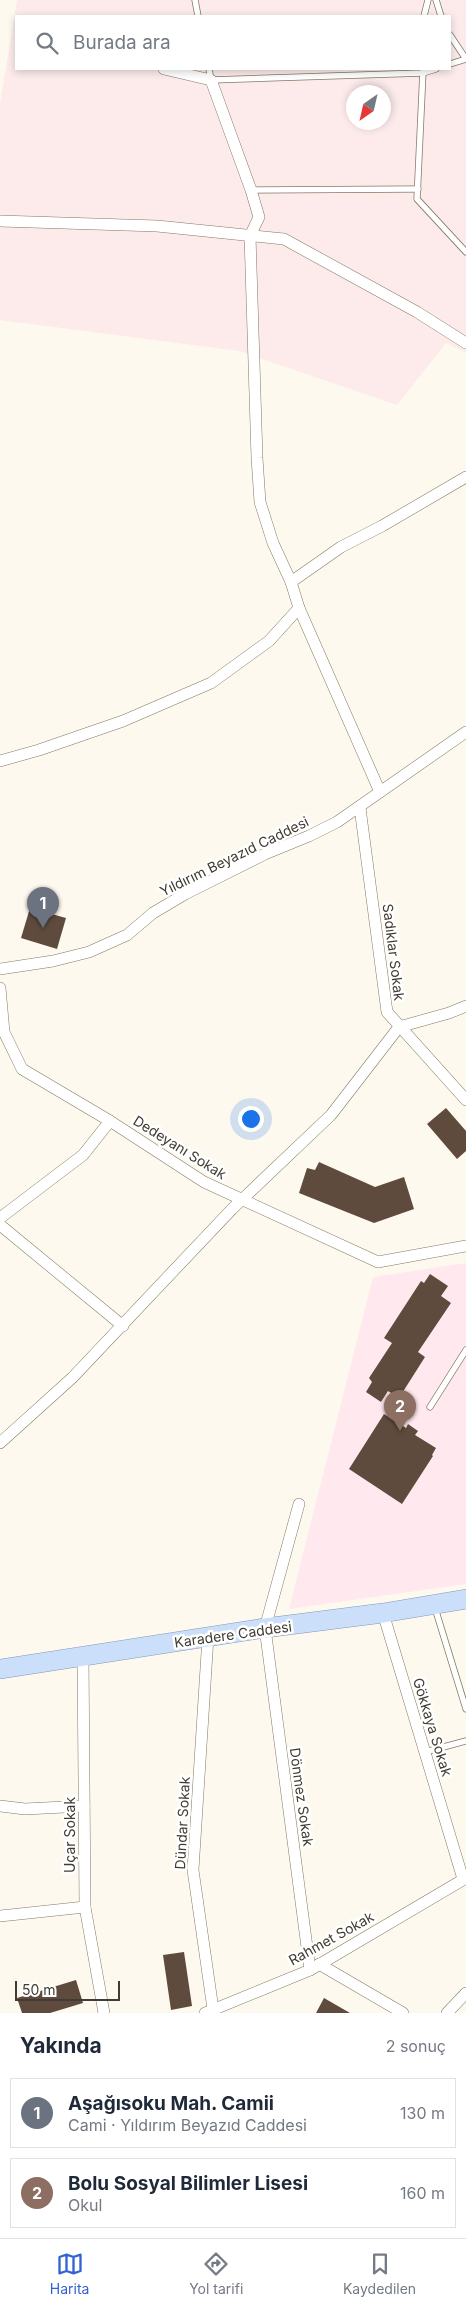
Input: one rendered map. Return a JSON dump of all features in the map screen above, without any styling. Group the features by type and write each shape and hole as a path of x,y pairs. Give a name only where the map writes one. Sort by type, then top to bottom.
{"main road":[{"name":"Karadere Caddesi","path":"0,1669 265,1628 383,1613 466,1599"}],"street":[{"path":"173,70 210,74 259,216 250,236 260,502 273,543 380,792"},
{"path":"0,221 156,226 284,239 417,312 466,343"},
{"path":"291,582 341,547 382,526 466,477"},
{"path":"0,761 39,750 123,721 211,683 269,641 300,608"},
{"name":"Yıldırım Beyazıd Caddesi","path":"0,969 53,961 89,952 127,935 153,913 185,894 265,854 309,836 360,808 466,732"},
{"name":"Sadıklar Sokak","path":"360,808 387,1012 466,1100"},
{"name":"Dedeyanı Sokak","path":"0,988 4,1032 22,1068 204,1182 378,1262 466,1246"},
{"path":"0,1443 72,1378 242,1200 330,1115 399,1027 449,1013 466,1006"},
{"path":"0,1218 83,1155 110,1122"},
{"path":"0,1225 122,1326"},
{"path":"265,1628 299,1504"},
{"name":"Gökkaya Sokak","path":"383,1613 462,1880"},
{"name":"Dönmez Sokak","path":"265,1628 315,1967"},
{"name":"Dündar Sokak","path":"208,1637 193,1870 209,2011"},
{"name":"Uçar Sokak","path":"83,1656 85,1907 104,2013"},
{"path":"0,1806 25,1809 84,1806"},
{"path":"462,1880 466,1891"},
{"name":"Rahmet Sokak","path":"209,2011 315,1967 462,1880"},
{"path":"0,1916 85,1907"},
{"path":"315,1967 403,2013"},
{"path":"447,2013 466,1993"}],"lane":[{"path":"195,0 198,15"},
{"path":"424,15 428,0"},
{"path":"436,0 441,15"},
{"path":"451,36 466,59 451,64"},
{"path":"210,74 423,71 417,199 466,252"},
{"path":"251,190 418,189"},
{"path":"430,1408 466,1350"},
{"path":"434,1604 466,1709"},
{"path":"425,1752 466,1742"}],"shaded area":[{"path":"17,0 466,0 466,353 446,343 397,405 239,351 0,320 0,104"},
{"path":"466,1263 466,1584 289,1609 373,1277"}],"building":[{"path":"30,908 66,918 57,949 21,938"},
{"path":"446,1108 466,1131 466,1151 457,1159 427,1124"},
{"path":"319,1162 375,1187 404,1177 414,1209 374,1223 299,1193 307,1168 315,1170"},
{"path":"430,1274 448,1286 441,1296 451,1303 418,1352 425,1357 399,1398 388,1391 381,1402 366,1392 372,1382 369,1378 392,1343 384,1338 421,1281 424,1283"},
{"path":"384,1414 406,1428 408,1424 418,1431 415,1435 436,1448 433,1456 402,1504 349,1469"},
{"path":"184,1952 192,2006 171,2010 163,1955"},
{"path":"76,1980 83,2003 50,2013 22,2013 17,1998"},
{"path":"324,1998 350,2013 316,2013"}],"place":[{"name":"Aşağısoku Mah. Camii","path":"43,928"},
{"name":"Bolu Sosyal Bilimler Lisesi","path":"400,1431"}]}
